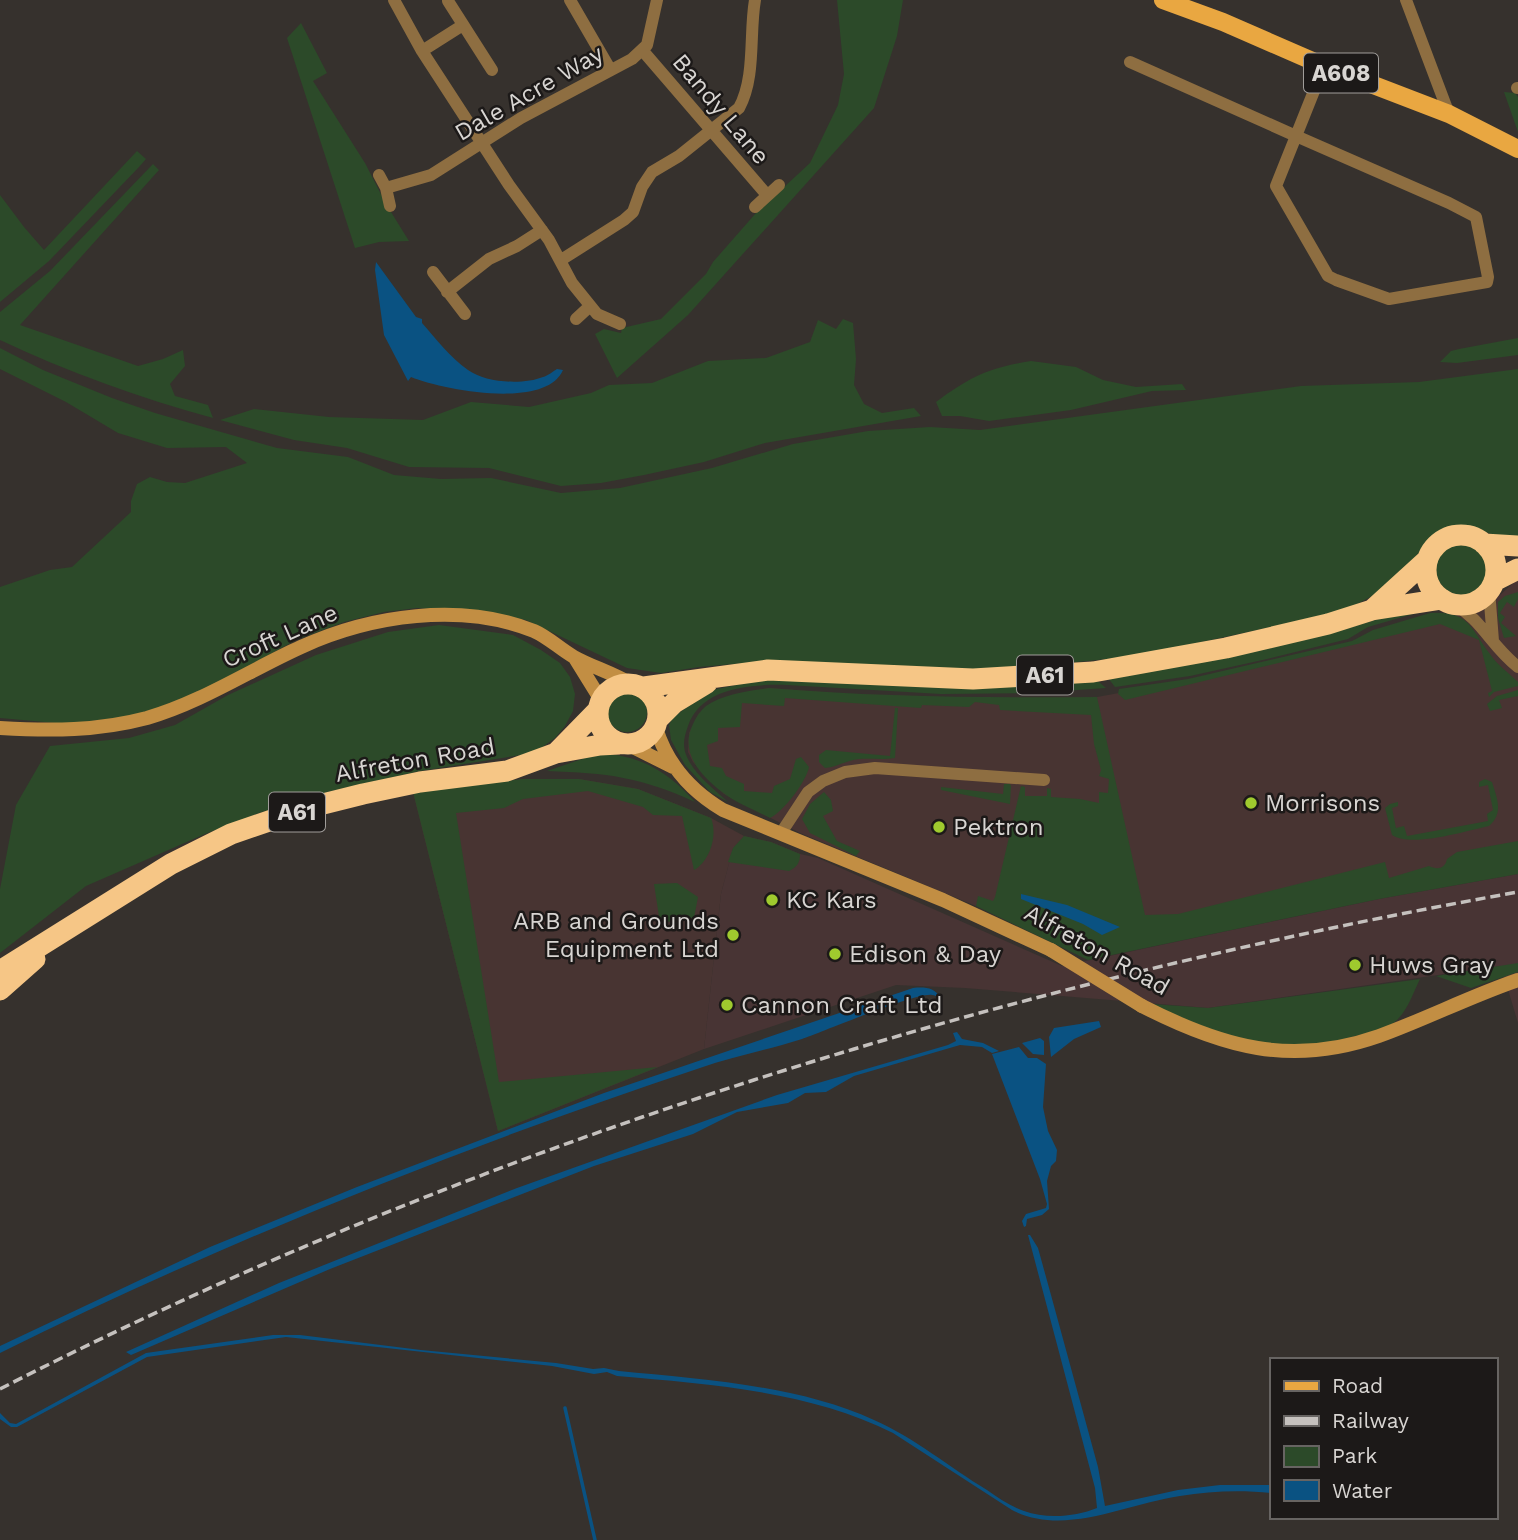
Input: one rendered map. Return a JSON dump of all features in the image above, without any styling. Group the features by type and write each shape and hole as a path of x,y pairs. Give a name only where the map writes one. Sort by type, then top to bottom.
{"highway":[{"path":"1518,546 1485,544 1468,536 1449,537 1439,543 1428,559 1429,581 1448,601 1473,602 1492,585 1518,569"},
{"path":"1485,544 1495,561 1492,585"},
{"name":"A61","path":"1372,610 1428,559"},
{"name":"A61","path":"638,686 768,670 933,679 1093,672 1226,648 1328,624 1372,610 1448,601"},
{"name":"A61","path":"657,723 674,703 711,679"},
{"path":"638,686 652,696 656,704 657,723 644,740 624,745 604,730 599,705 612,689 638,686"},
{"name":"Alfreton Road","path":"556,753 599,705"},
{"name":"Alfreton Road","path":"0,971 171,864 216,840 256,825 363,794 420,782 508,771 556,753 600,744 624,745"},
{"name":"Alfreton Road","path":"0,990 61,934"}],"main road":[{"name":"A608","path":"1163,0 1449,114 1518,149"}],"street":[{"path":"394,0 422,51 542,230 572,283 597,314 620,324"},
{"path":"570,0 610,69"},
{"name":"Dale Acre Way","path":"386,188 431,176 521,118 643,51 650,36 657,0"},
{"path":"561,260 624,220 633,212 642,187 652,172 679,156 739,108 748,81 755,0"},
{"path":"1406,0 1449,114"},
{"path":"448,1 492,70"},
{"path":"422,51 463,25"},
{"name":"Bandy Lane","path":"643,51 767,195"},
{"path":"1130,62 1296,136 1449,203 1476,217 1488,277 1486,282 1389,299 1328,275 1276,186 1296,136 1324,66"},
{"path":"379,175 386,188 390,206"},
{"name":"Bandy Lane","path":"755,207 779,185"},
{"path":"447,292 489,258 517,246 542,230"},
{"path":"433,272 465,314"},
{"path":"576,319 589,307"},
{"path":"1492,585 1493,644"},
{"path":"1448,601 1472,616 1493,644 1518,667"},
{"name":"Croft Lane","path":"0,728 76,730 118,725 149,717 193,702 303,646 351,628 401,618 463,616 499,620 538,633 575,658 638,686"},
{"name":"Croft Lane","path":"575,658 599,705"},
{"name":"Alfreton Road","path":"657,723 662,746 673,767 709,802 740,818 943,900 1051,950 1142,1006 1222,1041 1266,1050 1306,1050 1348,1045 1378,1036 1518,980"},
{"name":"Alfreton Road","path":"624,745 673,767"},
{"path":"781,833 808,792 845,772 875,768 1044,780"}],"shaded area":[{"path":"1518,579 1518,874 1065,943 800,833 724,794 693,762 688,752 689,733 699,713 714,702 752,691 769,688 848,694 979,698 1097,697 1218,675 1442,620 1475,610 1500,595"},
{"path":"523,779 579,779 638,789 711,818 744,836 733,849 721,894 704,1049 498,1131 413,792"},
{"path":"744,836 818,858 1062,966 1379,899 1518,874 1518,1023 1501,966 1208,1008 896,985 704,1049 721,894 733,848"}],"green space":[{"path":"837,0 903,0 897,36 874,108 688,315 617,378 595,334 604,329 621,333 622,328 661,319 706,274 713,262 756,213 810,163 838,105 844,74"},
{"path":"301,23 327,73 313,81 365,163 409,241 379,242 355,248 287,38"},
{"path":"1504,92 1515,93 1518,97 1518,132"},
{"path":"137,151 146,159 139,167 49,261 0,302 0,195 44,250"},
{"path":"153,164 159,170 20,325 138,366 183,350 185,366 170,384 175,396 208,405 213,418 105,384 0,340 0,312 50,271"},
{"path":"843,319 853,323 856,359 854,385 864,404 882,413 914,408 921,416 765,443 704,462 644,475 601,483 561,486 489,468 409,467 347,448 294,440 220,420 254,409 329,417 423,420 471,402 529,407 591,393 609,385 652,383 708,361 766,358 810,342 818,320 836,329"},
{"path":"1518,338 1518,355 1457,363 1440,362 1451,351"},
{"path":"0,348 43,370 112,398 277,448 348,457 394,475 441,479 491,478 561,493 620,488 712,468 793,444 868,431 930,427 980,430 1301,386 1419,382 1518,369 1518,538 1494,535 1469,526 1448,528 1432,537 1397,579 1344,611 1137,656 971,670 757,662 661,673 627,668 526,620 495,614 417,608 384,612 344,622 296,640 192,697 140,715 67,724 0,718 0,587 50,570 72,567 131,512 131,501 137,484 150,477 185,483 247,463 226,447 167,448 118,433 66,402 0,369"},
{"path":"1031,361 1076,367 1103,380 1136,387 1182,384 1186,390 1152,391 1071,410 989,421 942,416 936,402 959,386 991,370"},
{"path":"1462,543 1472,545 1480,551 1486,559 1486,579 1480,587 1472,593 1462,595 1452,593 1444,587 1438,579 1436,569 1438,559 1444,551 1452,545"},
{"path":"1518,592 1514,607 1507,602 1500,613 1505,617 1501,623 1516,636 1504,638 1498,618 1498,602 1505,596"},
{"path":"1416,608 1420,612 1368,627 1348,639 1267,659 1190,676 1115,687 1108,678 1328,634"},
{"path":"1430,613 1453,615 1468,623 1493,658 1518,682 1518,686 1494,692 1489,697 1488,693 1492,691 1479,640 1440,624 1125,700 1118,694 1119,689 1188,679 1352,641 1373,630"},
{"path":"439,625 513,635 560,663 570,677 575,694 573,711 555,738 534,753 420,771 328,792 259,813 86,886 0,953 0,889 16,805 50,746 129,738 175,725 228,695 316,655 388,632"},
{"path":"765,679 1091,680 1106,688 1036,693 941,694 787,685 729,690 704,703 695,713 684,745 685,753 695,770 728,802 710,792 685,765 671,740 669,725 673,717 712,690"},
{"path":"769,688 933,696 1097,697 1145,915 1178,914 1385,862 1389,878 1429,866 1440,868 1457,852 1518,841 1518,874 1379,899 1088,960 976,906 978,896 993,901 995,897 1021,786 1025,787 1025,796 1047,796 1047,788 1051,789 1051,797 1099,803 1099,792 1108,793 1109,779 1099,776 1101,770 1094,744 1091,715 1000,710 999,705 975,702 969,707 922,705 921,708 785,698 784,706 742,703 740,727 718,728 718,741 707,745 710,766 722,768 726,776 744,784 744,791 772,793 774,786 790,779 796,759 801,757 809,767 794,796 770,818 733,800 714,785 694,762 689,744 689,734 694,721 706,706 728,696"},
{"path":"1518,690 1518,696 1499,700 1502,708 1490,711 1487,704 1497,696"},
{"path":"627,692 635,693 641,698 646,704 646,720 641,726 635,731 627,732 619,731 613,726 608,720 607,712 608,704 613,698 619,693"},
{"path":"895,708 898,708 895,758 859,759 825,768 819,762 819,755 826,750 890,756"},
{"path":"605,754 632,758 655,768 676,783 695,802 658,787 623,778 547,771"},
{"path":"523,779 579,779 638,789 711,818 714,832 708,854 694,870 682,816 653,815 643,807 588,791 523,799 504,808 456,813 499,1082 658,1067 498,1131 413,792"},
{"path":"1485,779 1492,782 1498,805 1494,821 1489,826 1425,839 1401,839 1392,835 1385,808 1398,802 1398,806 1392,808 1396,828 1404,826 1407,836 1488,821 1487,814 1493,810 1488,785 1479,787 1479,782"},
{"path":"1004,784 1011,786 1010,804 941,790 941,787 1003,794"},
{"path":"824,792 831,800 833,811 823,816 837,841 860,851 856,856 810,833 802,819 810,804"},
{"path":"744,836 771,842 800,854 799,862 789,871 728,862 733,848"},
{"path":"677,883 698,897 694,918 660,923 654,884"},
{"path":"1518,963 1518,972 1471,988 1436,976"},
{"path":"1420,979 1404,1012 1392,1024 1356,1036 1300,1045 1251,1041 1227,1035 1152,1004 1208,1008"}],"water":[{"path":"376,262 416,317 422,319 422,323 444,348 468,370 485,378 515,382 535,380 557,369 563,370 553,382 537,390 516,393 469,391 411,377 408,381 384,335"},
{"path":"1021,894 1067,905 1120,927 1102,935 1083,924 1021,899"},
{"path":"913,988 932,990 940,998 932,995 908,1000 802,1039 712,1064 433,1164 345,1198 171,1272 0,1353 0,1346 210,1247 357,1187 604,1093"},
{"path":"1099,1021 1101,1027 1074,1039 1051,1057 1049,1037 1054,1028"},
{"path":"957,1032 962,1039 983,1043 999,1051 992,1053 982,1047 960,1045 854,1076 826,1092 805,1093 788,1103 737,1112 693,1134 594,1166 330,1269 131,1355 126,1352 279,1283 517,1188 777,1095 948,1045 956,1041 953,1033"},
{"path":"1040,1038 1044,1041 1044,1055 1033,1054 1022,1043"},
{"path":"1019,1047 1028,1058 1037,1058 1046,1064 1043,1107 1048,1131 1057,1150 1056,1161 1051,1166 1047,1181 1049,1209 1042,1215 1027,1219 1024,1227 1022,1221 1026,1214 1046,1208 1047,1204 992,1054"},
{"path":"1030,1235 1038,1248 1098,1467 1105,1506 1178,1490 1220,1485 1270,1485 1270,1493 1237,1491 1180,1496 1074,1520 1032,1517 1012,1510 893,1433 861,1419 793,1399 722,1386 617,1376 607,1372 594,1374 552,1366 286,1337 147,1357 17,1427 11,1427 0,1419 0,1413 10,1423 16,1424 146,1353 273,1335 300,1335 716,1381 782,1391 845,1408 889,1427 1000,1499 1033,1514 1060,1516 1097,1508 1095,1488"}],"waterway":[{"path":"565,1408 595,1540"}],"railway":[{"path":"0,1389 180,1302 364,1222 551,1149 741,1084 933,1026 1127,975 1322,930 1518,892"}],"place":[{"name":"Morrisons","path":"1251,803"},
{"name":"Pektron","path":"939,827"},
{"name":"KC Kars","path":"772,900"},
{"name":"ARB and Grounds Equipment Ltd","path":"733,935"},
{"name":"Edison & Day","path":"835,954"},
{"name":"Huws Gray","path":"1355,965"},
{"name":"Cannon Craft Ltd","path":"727,1005"}]}
